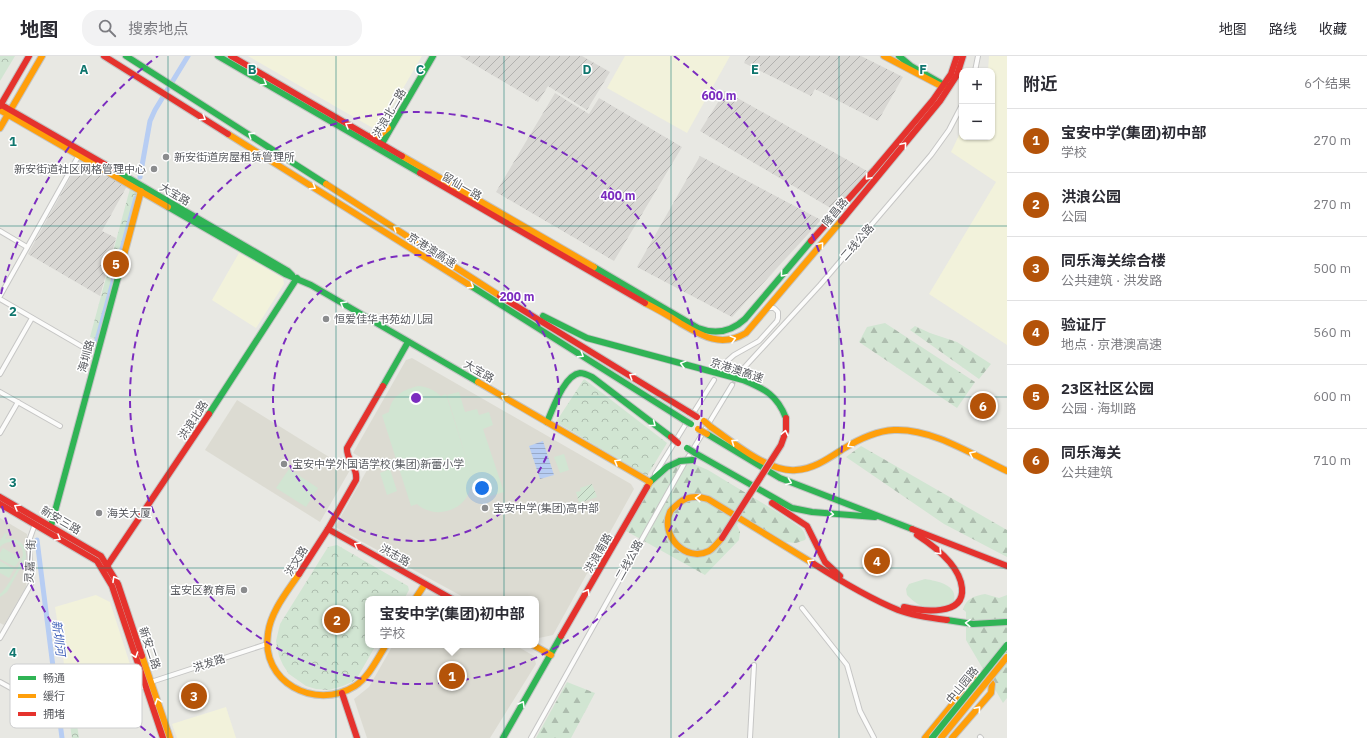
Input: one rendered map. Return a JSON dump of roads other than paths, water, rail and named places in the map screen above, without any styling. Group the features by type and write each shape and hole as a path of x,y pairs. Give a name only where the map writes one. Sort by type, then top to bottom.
{"main road":[{"path":"0,106 29,56"},
{"path":"0,128 42,56"},
{"name":"京港澳高速","path":"104,56 698,429 780,478 885,518"},
{"name":"京港澳高速","path":"126,56 515,305 704,421 762,460 785,470 797,470 811,466 870,435 900,430 919,431 932,435 1007,470"},
{"name":"留仙一路","path":"218,56 380,145 697,330"},
{"name":"留仙一路","path":"231,56 365,134 380,145"},
{"name":"洪浪北二路","path":"380,145 429,56"},
{"name":"洪浪北二路","path":"380,145 433,56"},
{"path":"886,56 928,80 945,87"},
{"path":"899,56 910,66 945,87"},
{"name":"隆昌路","path":"697,330 713,340 738,338 746,333 927,118 945,87 957,56"},
{"name":"隆昌路","path":"697,330 720,333 733,329 741,323 934,99 957,75 963,56"},
{"path":"928,80 933,88 934,99"},
{"name":"大宝路","path":"0,106 288,271 297,278"},
{"path":"365,134 379,136 388,128"},
{"name":"大宝路","path":"80,153 141,191 285,274 311,285 650,482"},
{"name":"海圳路","path":"51,526 141,191"},
{"name":"洪浪北路","path":"105,568 189,445 297,278"},
{"name":"京港澳高速","path":"488,287 588,338 743,380 759,386 777,399 786,418 786,431 781,445 722,538 715,547 705,552 693,554 684,551 674,543 670,537 668,522 670,512 676,504 686,499 696,497 708,499 848,584 885,604 915,615 965,623 1007,622"},
{"name":"洪文路","path":"384,648 364,679 356,686 342,693 327,697 317,697 307,695 289,685 275,670 270,661 267,644 268,631 276,612 328,529 357,476 356,469 347,456 347,448 408,342"},
{"path":"547,422 571,377 577,373 592,377 678,443 687,448 694,456 804,523 810,530 825,562 848,584"},
{"path":"650,482 667,467 694,456 792,508 812,512 885,518 1007,566"},
{"name":"洪浪南路","path":"503,738 650,482"},
{"name":"新安三路","path":"0,497 101,556 105,568"},
{"name":"新安三路","path":"0,504 98,561 105,568"},
{"path":"833,570 890,601 907,608 926,611 941,610 954,605 960,599 962,587 957,575 949,563 931,544 896,523"},
{"name":"洪志路","path":"328,529 447,596"},
{"name":"新安二路","path":"105,568 118,584 170,738"},
{"name":"新安二路","path":"105,568 139,664"},
{"path":"417,596 425,584"},
{"name":"中山园路","path":"932,738 1007,645"},
{"path":"538,648 551,655"},
{"name":"中山园路","path":"941,738 1007,657"},
{"name":"新安二路","path":"142,674 163,738"},
{"path":"925,738 974,678 979,676 988,677 992,684 991,693 952,738"},
{"path":"342,693 357,738"}],"street":[{"path":"976,68 978,56"},
{"name":"二线公路","path":"742,370 820,285 931,155 949,130 959,111"},
{"path":"0,296 80,153"},
{"path":"0,231 27,247"},
{"path":"0,299 81,346"},
{"path":"725,363 730,357 759,341 777,321 779,315 778,312 774,308 768,308"},
{"path":"0,374 32,318"},
{"name":"洪浪南路","path":"650,482 714,380"},
{"name":"二线公路","path":"531,738 676,478 732,385"},
{"path":"0,392 60,426"},
{"path":"0,433 18,402"},
{"name":"灵嘉一街","path":"0,638 31,584 29,546 35,524"},
{"path":"802,608 847,665 860,711 874,738"},
{"name":"洪发路","path":"151,682 267,644"},
{"path":"750,738 754,664"},
{"path":"0,682 10,688"},
{"path":"142,687 146,686"}],"water":[{"path":"543,441 554,475 540,479 529,446"}],"waterway":[{"path":"140,177 150,121 155,110 188,56"},
{"path":"96,344 136,198"},
{"name":"新圳河","path":"37,540 53,664"},
{"name":"新圳河","path":"61,728 62,738"}],"tunnel":[{"path":"719,373 725,363"},
{"path":"732,385 742,370"}],"place":[{"name":"新安街道房屋租赁管理所","path":"166,157"},
{"name":"新安街道社区网格管理中心","path":"154,169"},
{"name":"23区社区公园","path":"116,264"},
{"name":"恒爱佳华书苑幼儿园","path":"326,319"},
{"name":"同乐海关","path":"983,406"},
{"name":"宝安中学外国语学校(集团)新蕾小学","path":"284,464"},
{"name":"宝安中学(集团)高中部","path":"485,508"},
{"name":"海关大厦","path":"99,513"},
{"name":"验证厅","path":"877,561"},
{"name":"宝安区教育局","path":"244,590"},
{"name":"洪浪公园","path":"337,620"},
{"name":"宝安中学(集团)初中部","path":"452,676"},
{"name":"同乐海关综合楼","path":"194,696"}]}
